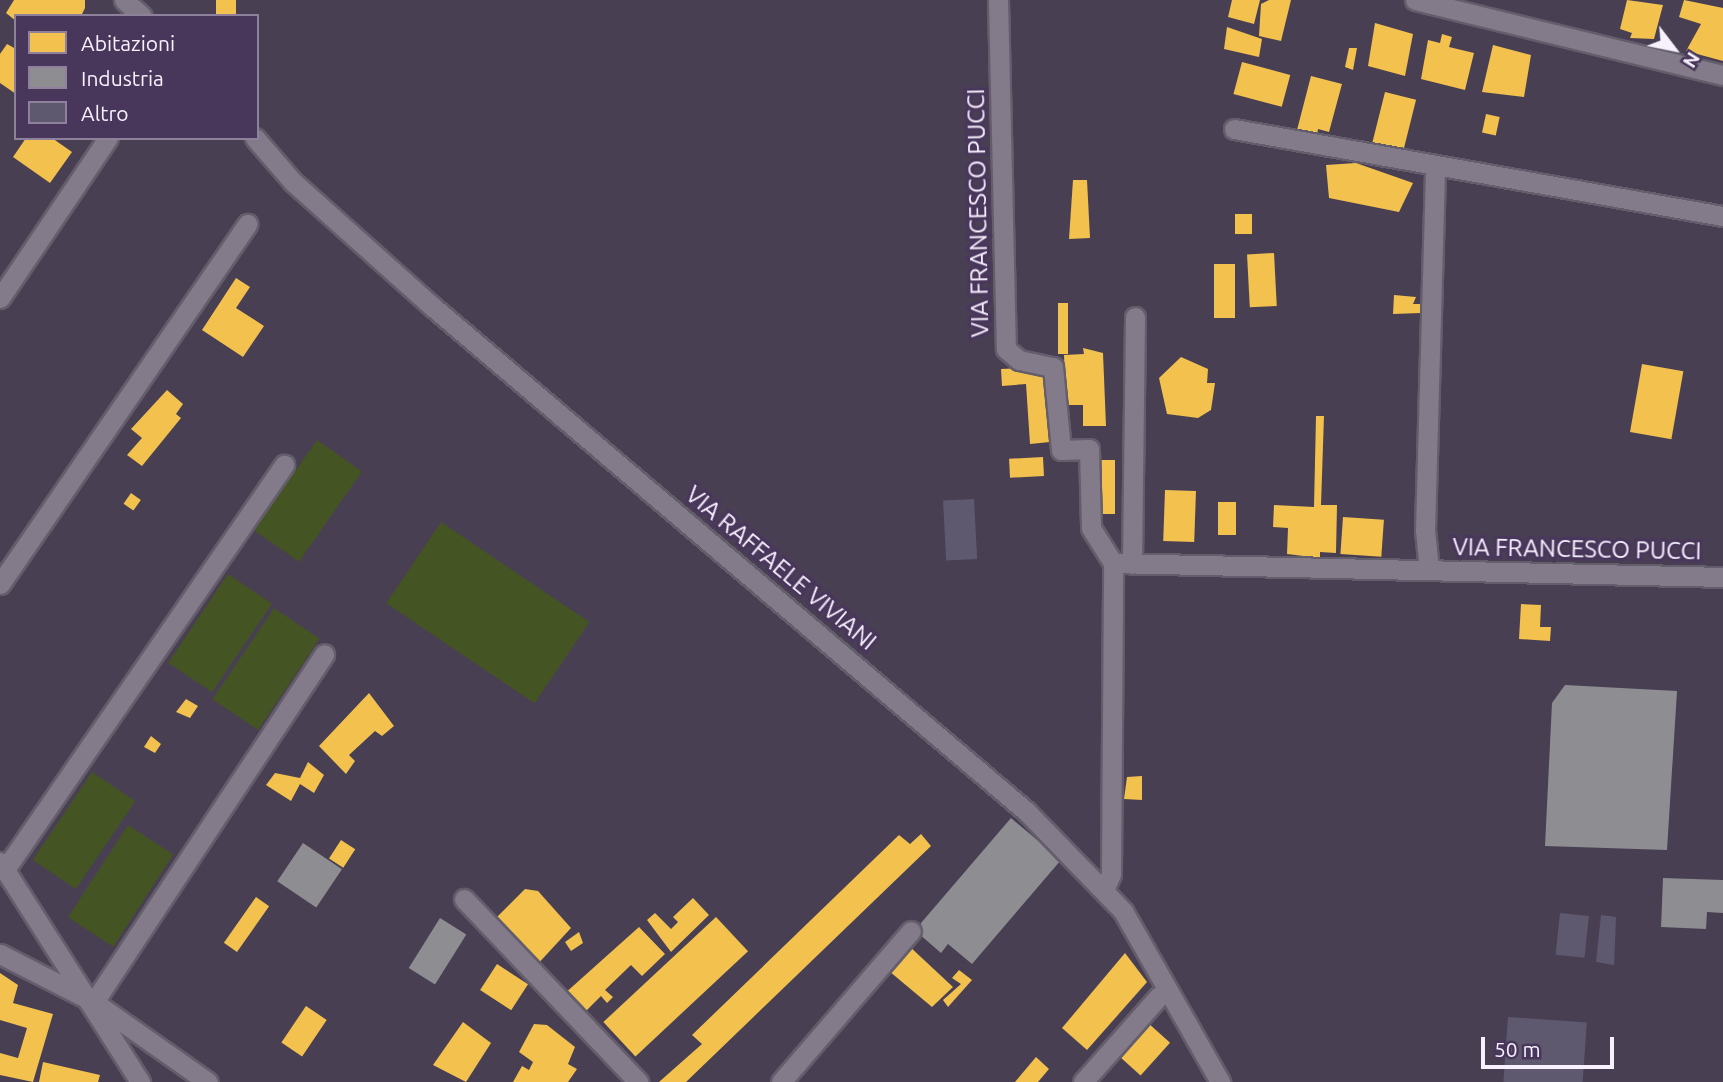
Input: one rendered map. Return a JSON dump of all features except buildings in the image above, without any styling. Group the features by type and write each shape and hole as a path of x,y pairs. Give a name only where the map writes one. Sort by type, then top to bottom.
{"street":[{"path":"124,0 140,14"},
{"name":"VIA FRANCESCO PUCCI","path":"998,0 1006,349 1019,360 1053,368 1061,450 1089,449 1091,528 1123,564 1723,577"},
{"path":"1415,0 1723,75"},
{"path":"1234,129 1723,216"},
{"path":"0,298 107,140"},
{"name":"VIA RAFFAELE VIVIANI","path":"257,140 293,182 433,307 819,631 1027,812 1104,890 1168,986 1220,1082"},
{"name":"VIA FRANCESCO PUCCI","path":"1429,570 1434,166"},
{"path":"0,584 247,224"},
{"path":"1104,890 1111,874 1135,317"},
{"path":"140,1082 94,1002 3,865 284,465"},
{"path":"94,1002 324,654"},
{"path":"464,899 638,1082"},
{"path":"781,1082 911,930"},
{"path":"0,954 94,1002 208,1082"},
{"path":"1083,1082 1159,996"}],"green space":[{"path":"317,440 362,472 299,562 254,530"},
{"path":"441,522 589,622 535,703 386,603"},
{"path":"228,574 272,604 212,692 168,663"},
{"path":"274,608 320,639 258,730 212,699"},
{"path":"92,772 135,801 76,889 33,860"},
{"path":"128,825 173,854 113,947 68,917"}]}
